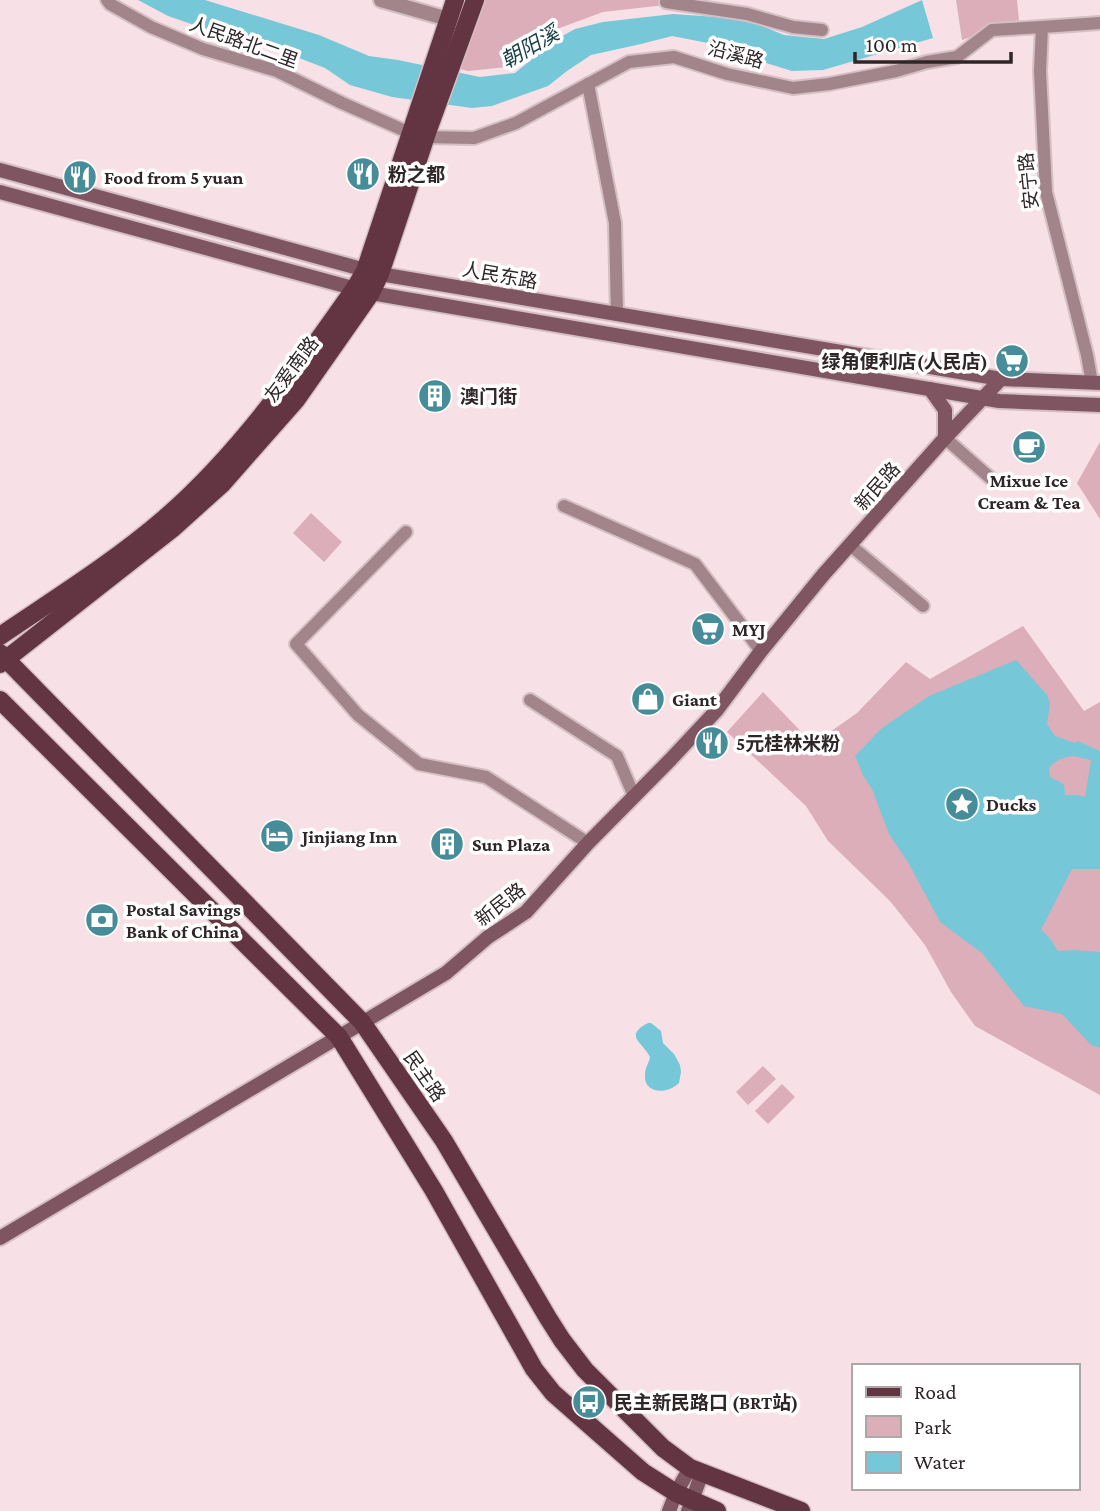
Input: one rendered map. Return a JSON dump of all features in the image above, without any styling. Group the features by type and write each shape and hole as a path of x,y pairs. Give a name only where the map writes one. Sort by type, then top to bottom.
{"main road":[{"name":"友爱南路","path":"2,659 172,529 222,484 296,400 373,272 451,31 455,0"},
{"name":"友爱南路","path":"451,31 475,0"},
{"name":"人民东路","path":"0,170 373,272 1001,379 1096,383"},
{"name":"人民东路","path":"0,192 363,291 999,401 1100,405"},
{"name":"友爱南路","path":"0,636 103,566 165,518 216,469 363,291"},
{"name":"新民路","path":"0,1238 446,973 488,937 526,912 588,843 716,711 761,651 850,544 1001,379"},
{"path":"930,389 945,410 945,438"},
{"name":"民主路","path":"2,659 362,1022 444,1141 562,1340 585,1370 663,1448 696,1471 801,1511"},
{"path":"0,700 339,1037 434,1191 534,1369 552,1393 643,1472 685,1502 717,1511"},
{"path":"669,1511 685,1502 696,1471"}],"street":[{"name":"人民路北二里","path":"107,0 151,27 203,49 277,71 342,103 419,131"},
{"path":"381,0 451,31"},
{"path":"667,0 666,2 747,14 793,27 822,30"},
{"path":"1042,27 1100,23"},
{"name":"沿溪路","path":"419,131 474,138 516,122 629,62 674,57 727,74 793,88 829,84 957,57 992,30 1042,27"},
{"name":"安宁路","path":"1042,27 1040,71 1046,192 1096,383"},
{"path":"588,84 615,223 617,314"},
{"path":"945,438 996,483"},
{"path":"564,506 695,564 761,651"},
{"path":"406,532 296,643 358,715 419,764 486,777 588,843"},
{"path":"850,544 923,606"},
{"path":"530,700 617,756 634,796"}],"green space":[{"path":"479,0 667,0 665,5 603,12 538,36 507,67 468,71 456,68"},
{"path":"956,0 1017,0 1019,20 962,40"},
{"path":"1100,442 1100,519 1077,483"},
{"path":"311,513 342,542 324,562 293,533"},
{"path":"1023,626 1084,711 1100,702 1100,1095 975,1026 951,992 925,945 890,901 828,841 806,806 727,732 763,692 813,744 857,713 906,662 930,679"},
{"path":"763,1066 776,1079 748,1105 736,1092"},
{"path":"782,1084 795,1097 768,1124 755,1111"}],"water":[{"path":"138,0 205,0 319,35 369,56 480,77 515,73 555,40 575,29 603,22 673,14 745,19 784,35 824,39 862,27 922,0 933,38 823,70 792,71 718,45 672,36 591,55 548,86 492,106 472,108 392,97 350,85 325,68 263,44 168,16"},
{"path":"1016,660 1047,695 1050,704 1047,724 1055,736 1075,743 1078,741 1100,751 1100,869 1072,869 1041,930 1058,951 1100,952 1100,1048 1091,1045 1062,1014 1024,1006 982,953 940,922 909,864 889,834 872,789 855,756 882,728 929,696","holes":["1073,756 1091,760 1085,797 1065,795 1064,784 1050,777 1049,768 1060,760"]},
{"path":"648,1023 661,1031 663,1043 680,1065 679,1083 662,1091 652,1089 645,1081 650,1057 636,1036"}],"place":[{"name":"粉之都","path":"363,174"},
{"name":"Food from 5 yuan","path":"80,177"},
{"name":"绿角便利店(人民店)","path":"1012,361"},
{"name":"澳门街","path":"435,396"},
{"name":"Mixue Ice Cream & Tea","path":"1029,447"},
{"name":"MYJ","path":"708,629"},
{"name":"Giant","path":"648,699"},
{"name":"5元桂林米粉","path":"712,743"},
{"name":"Ducks","path":"962,804"},
{"name":"Jinjiang Inn","path":"277,836"},
{"name":"Sun Plaza","path":"447,844"},
{"name":"Postal Savings Bank of China","path":"102,920"},
{"name":"民主新民路口 (BRT站)","path":"589,1402"}],"water label":[{"name":"朝阳溪","path":"530,47"}]}
